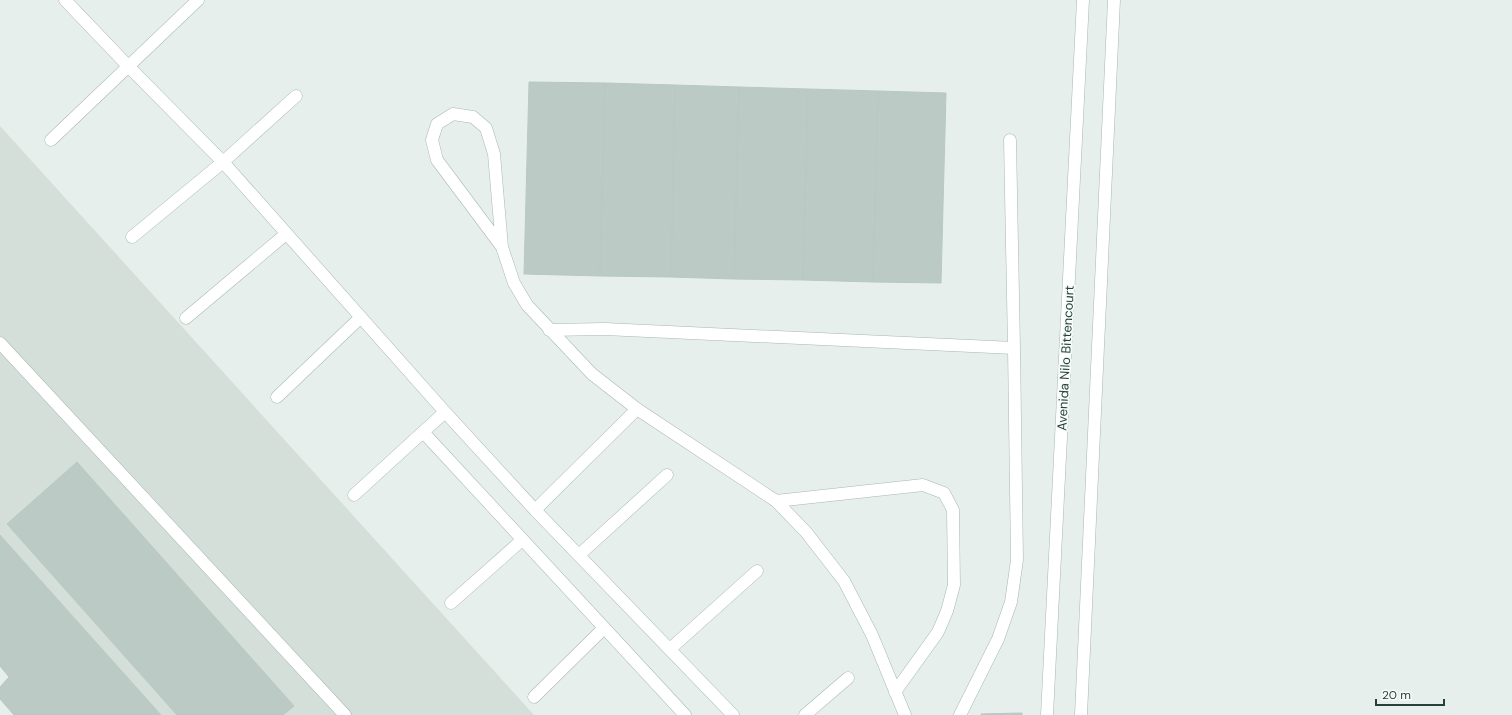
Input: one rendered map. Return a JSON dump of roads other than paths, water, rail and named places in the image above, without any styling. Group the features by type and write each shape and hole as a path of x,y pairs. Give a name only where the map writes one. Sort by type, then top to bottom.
{"street":[{"path":"66,0 129,67 223,162 444,412 535,510 733,715"},
{"path":"51,140 198,0"},
{"name":"Avenida Nilo Bittencourt","path":"1047,715 1083,0"},
{"path":"1081,715 1114,0"},
{"path":"132,237 223,162 296,96"},
{"path":"502,247 437,160 432,140 437,124 453,114 473,118 486,128 494,154 502,247 514,283 527,305 592,374 638,410 776,501 806,532 844,581 872,635 904,715"},
{"path":"960,715 998,639 1011,602 1016,560 1010,140"},
{"path":"186,318 286,234"},
{"path":"277,397 360,318"},
{"path":"549,330 612,330 1014,348"},
{"path":"0,343 345,715"},
{"path":"535,510 638,410"},
{"path":"354,495 444,412"},
{"path":"422,432 685,715"},
{"path":"579,556 667,475"},
{"path":"776,501 923,485 944,493 953,510 954,585 947,611 938,632 896,692"},
{"path":"451,603 522,540"},
{"path":"670,649 758,571"},
{"path":"534,696 604,628"},
{"path":"805,715 848,678"}]}
